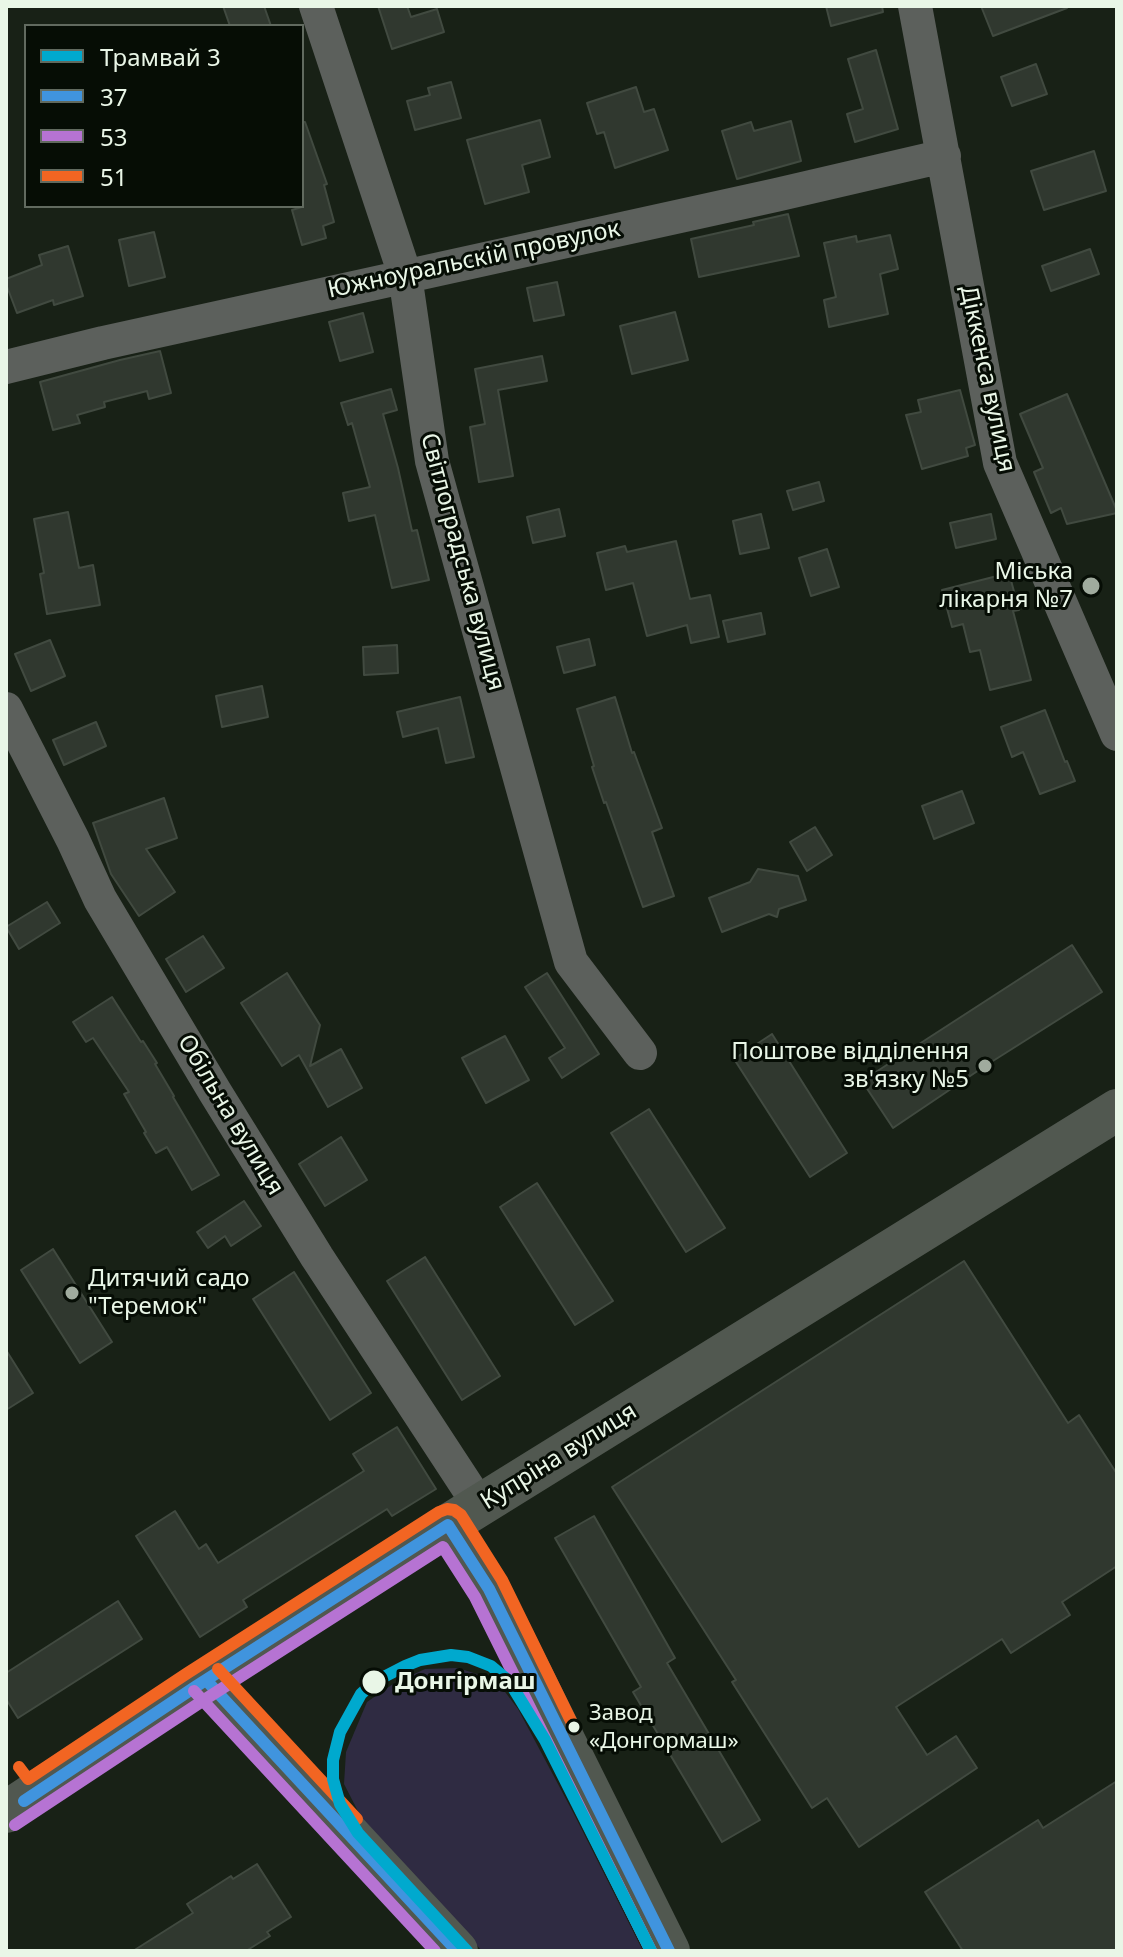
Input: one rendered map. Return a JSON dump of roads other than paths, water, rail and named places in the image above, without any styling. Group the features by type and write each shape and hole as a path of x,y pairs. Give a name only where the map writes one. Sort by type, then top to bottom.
{"main road":[{"name":"Купріна вулиця","path":"12,1796 206,1680 464,1515 1117,1110"},
{"path":"464,1515 489,1589 669,1951"},
{"path":"206,1680 457,1951"}],"street":[{"name":"Світлоградська вулиця","path":"316,6 405,275 432,461 571,962 640,1053"},
{"name":"Діккенса вулиця","path":"915,6 1000,463 1117,734"},
{"name":"Южноуральскій провулок","path":"6,367 944,156"},
{"name":"Обільна вулиця","path":"6,709 100,899 317,1257 464,1515"}],"tram line":[{"name":"3","path":"467,1951 358,1833 340,1804 333,1779 333,1760 340,1732 361,1694 374,1682 405,1666 451,1655 468,1657 491,1666 509,1681 545,1740 651,1951"}],"place":[{"name":"Міська лікарня №7","path":"1091,586"},
{"name":"Поштове відділення зв'язку №5","path":"985,1066"},
{"name":"Дитячий садо \"Теремок\"","path":"72,1293"},
{"name":"Донгірмаш","path":"374,1682"},
{"name":"Завод «Донгормаш»","path":"574,1727"}]}
